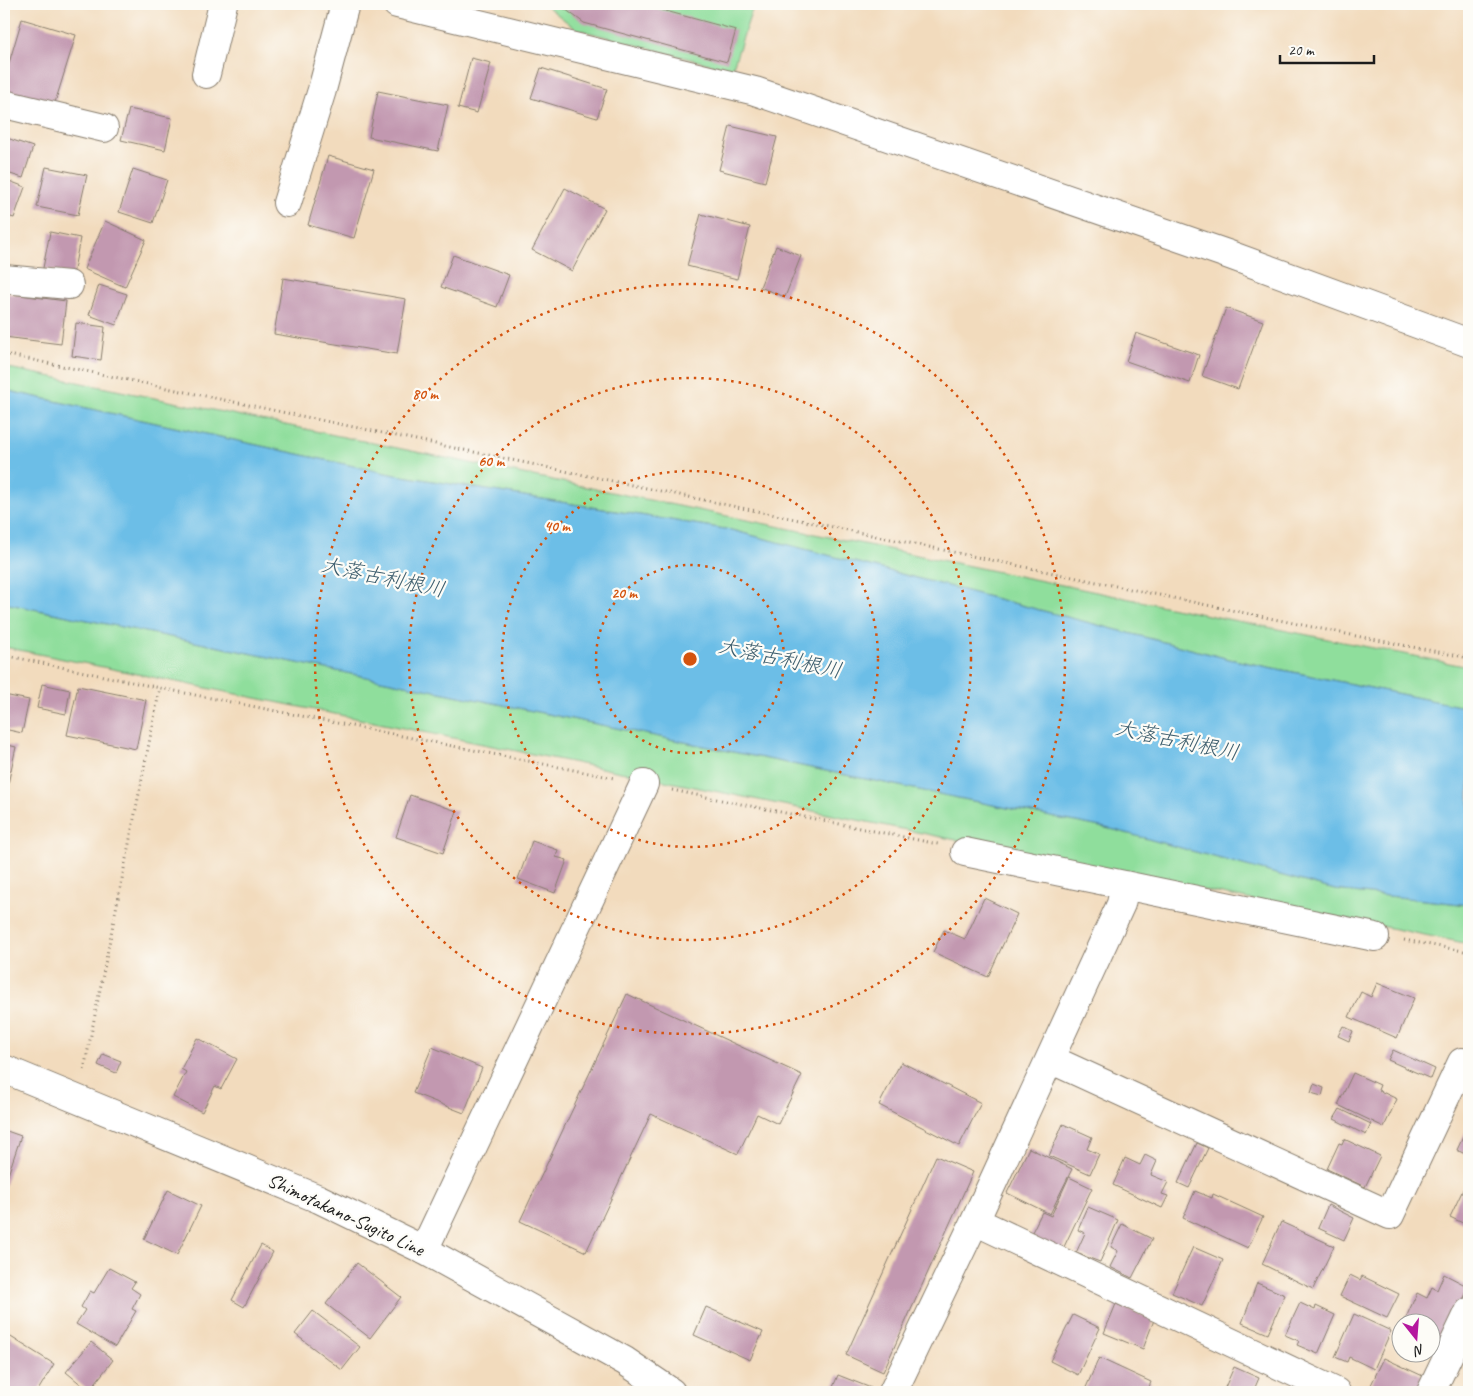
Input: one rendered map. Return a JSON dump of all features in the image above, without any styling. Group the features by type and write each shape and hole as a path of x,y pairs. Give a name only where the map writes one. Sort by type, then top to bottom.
{"street":[{"path":"206,74 223,4"},
{"path":"287,203 322,90 345,4"},
{"path":"397,4 755,91 1227,254 1469,343"},
{"path":"4,104 104,128"},
{"path":"4,279 69,285"},
{"path":"424,1250 644,784"},
{"path":"965,852 1387,938"},
{"path":"893,1392 1121,904 1125,885"},
{"path":"1050,1059 1390,1215 1462,1062 1469,1065"},
{"name":"Shimotakano-Sugito Line","path":"4,1068 319,1198 424,1250 625,1361 671,1392"},
{"path":"974,1221 1336,1392"},
{"path":"1431,1392 1469,1312"}],"path":[{"path":"4,354 1469,658"},
{"path":"4,655 953,847 965,852"},
{"path":"78,1098 160,688"},
{"path":"1387,938 1469,952"}],"green space":[{"path":"544,4 754,4 732,70 576,29"},
{"path":"4,367 1232,620 1469,667 1469,708 1229,659 731,530 390,474 4,390"},
{"path":"4,603 1115,830 1335,890 1469,905 1469,944 4,647"}],"water":[{"name":"大落古利根川","path":"4,390 390,474 731,530 1229,659 1469,708 1469,905 1335,890 1115,830 4,603"}],"building":[{"path":"558,4 640,4 736,30 727,62 584,23"},
{"path":"22,19 76,35 53,109 4,94 4,80"},
{"path":"471,58 491,63 477,113 458,108"},
{"path":"541,68 607,89 597,118 531,98"},
{"path":"378,91 448,105 438,151 369,137"},
{"path":"129,109 172,118 165,150 121,140"},
{"path":"730,126 777,137 765,182 719,170"},
{"path":"4,137 33,147 23,178 4,172"},
{"path":"328,156 374,169 354,238 308,225"},
{"path":"46,167 87,175 78,215 37,207"},
{"path":"133,169 167,180 153,223 119,212"},
{"path":"4,179 25,187 14,218 4,215"},
{"path":"565,188 605,209 572,271 532,250"},
{"path":"701,214 750,227 737,279 687,266"},
{"path":"105,221 146,240 125,287 84,269"},
{"path":"50,232 80,238 73,275 43,268"},
{"path":"776,246 801,256 785,297 760,287"},
{"path":"453,255 509,275 497,307 441,287"},
{"path":"283,278 406,299 397,354 274,334"},
{"path":"99,285 127,294 116,325 89,315"},
{"path":"4,293 66,301 61,344 4,337"},
{"path":"1226,308 1263,321 1238,389 1202,376"},
{"path":"76,323 105,327 101,360 72,356"},
{"path":"1136,333 1199,355 1190,383 1126,361"},
{"path":"42,684 70,690 66,714 37,708"},
{"path":"78,686 146,700 136,749 67,735"},
{"path":"4,695 29,700 22,733 4,729"},
{"path":"4,744 16,747 8,784 4,784"},
{"path":"410,795 457,811 443,853 396,837"},
{"path":"532,841 558,850 556,857 567,860 555,893 518,879"},
{"path":"984,898 1017,914 988,977 933,952 944,930 965,939"},
{"path":"1377,983 1414,998 1397,1038 1349,1017 1361,992 1371,997"},
{"path":"627,994 802,1075 778,1124 757,1114 738,1154 651,1114 586,1252 520,1221"},
{"path":"1343,1026 1353,1031 1349,1041 1338,1036"},
{"path":"197,1038 237,1059 221,1089 215,1086 202,1112 173,1097 186,1072 181,1069"},
{"path":"432,1047 482,1068 464,1113 413,1093"},
{"path":"1393,1050 1435,1069 1431,1079 1388,1060"},
{"path":"103,1054 121,1061 116,1073 98,1065"},
{"path":"901,1062 981,1103 959,1146 879,1105"},
{"path":"1353,1073 1380,1085 1378,1090 1397,1099 1384,1127 1338,1105"},
{"path":"1314,1084 1324,1088 1322,1096 1311,1093"},
{"path":"1340,1109 1371,1124 1366,1135 1334,1119"},
{"path":"1063,1124 1092,1137 1087,1149 1099,1154 1090,1174 1049,1156"},
{"path":"1469,1124 1469,1156 1457,1150"},
{"path":"4,1130 21,1136 4,1187"},
{"path":"1344,1139 1380,1156 1365,1187 1327,1169 1339,1143 1342,1144"},
{"path":"1197,1143 1208,1148 1189,1188 1178,1183"},
{"path":"1029,1148 1072,1169 1050,1214 1007,1193"},
{"path":"1145,1155 1157,1161 1151,1175 1168,1182 1162,1194 1168,1196 1162,1208 1113,1185 1125,1158 1140,1165"},
{"path":"936,1156 973,1172 883,1372 846,1355"},
{"path":"1069,1177 1092,1188 1062,1251 1030,1236 1042,1212 1051,1216"},
{"path":"1469,1177 1469,1226 1450,1217"},
{"path":"168,1190 201,1206 177,1255 144,1239"},
{"path":"1195,1191 1212,1198 1213,1194 1263,1217 1248,1248 1183,1218"},
{"path":"1328,1205 1354,1218 1344,1240 1318,1228"},
{"path":"1088,1207 1118,1220 1100,1262 1076,1253 1085,1233 1078,1230"},
{"path":"1281,1222 1334,1246 1313,1289 1262,1264"},
{"path":"1122,1224 1152,1239 1132,1278 1110,1267 1118,1251 1111,1247"},
{"path":"261,1245 273,1252 244,1307 232,1300"},
{"path":"1193,1247 1223,1260 1202,1306 1172,1293"},
{"path":"357,1263 401,1297 370,1338 326,1304"},
{"path":"109,1268 135,1282 131,1288 140,1294 132,1309 136,1311 115,1347 76,1324 85,1310 81,1307 90,1291 94,1293"},
{"path":"1444,1274 1469,1287 1444,1341 1440,1339 1440,1314 1408,1314 1417,1293 1427,1298 1432,1287 1437,1290"},
{"path":"1350,1275 1360,1280 1362,1276 1399,1294 1387,1318 1340,1296"},
{"path":"1257,1283 1285,1295 1268,1334 1242,1323"},
{"path":"1300,1303 1315,1310 1316,1306 1335,1315 1318,1354 1297,1345 1299,1341 1285,1335"},
{"path":"1116,1304 1154,1320 1143,1349 1104,1333"},
{"path":"706,1307 763,1332 750,1360 694,1335"},
{"path":"313,1311 360,1347 342,1370 295,1334"},
{"path":"1354,1314 1390,1331 1374,1369 1349,1357 1347,1362 1335,1357"},
{"path":"1073,1315 1100,1328 1078,1375 1050,1361"},
{"path":"6,1334 54,1364 37,1392 4,1392 4,1338"},
{"path":"91,1342 113,1360 89,1391 66,1372"},
{"path":"1099,1358 1151,1382 1147,1392 1084,1392"},
{"path":"1384,1358 1390,1361 1390,1364 1397,1364 1425,1377 1418,1392 1368,1391"},
{"path":"1234,1367 1259,1378 1253,1392 1223,1392"},
{"path":"838,1375 876,1390 876,1392 831,1392"}]}
